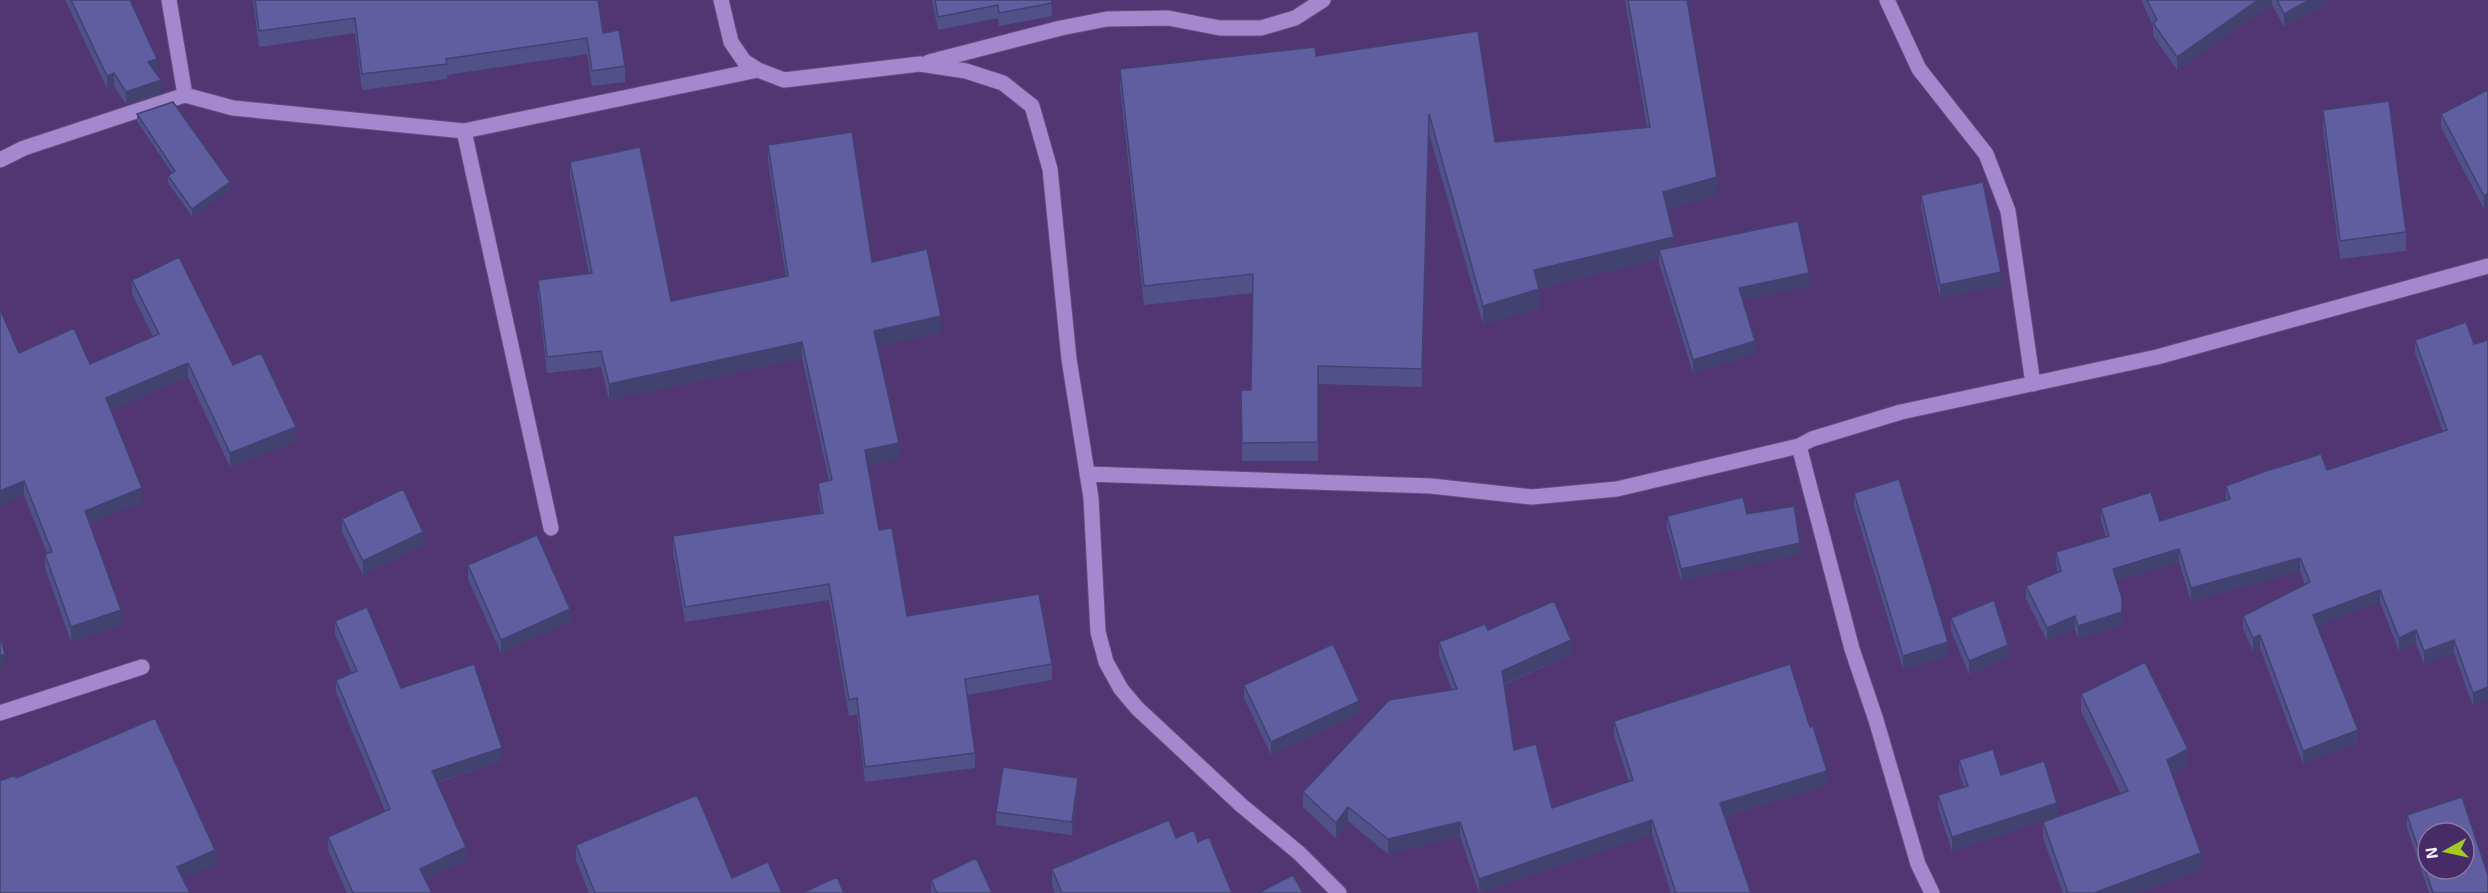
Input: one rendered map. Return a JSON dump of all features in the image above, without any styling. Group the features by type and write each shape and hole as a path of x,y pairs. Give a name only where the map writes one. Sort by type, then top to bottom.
{"street":[{"path":"169,0 185,95"},
{"path":"721,0 731,42 744,61 758,70 784,80 920,64 1107,19 1168,18 1220,28 1262,28 1295,18 1323,0"},
{"path":"1887,0 1919,69 1986,154 2008,211 2032,384"},
{"path":"920,64 966,70 1003,83 1032,106 1050,169 1069,359 1091,498 1098,632 1106,662 1120,689 1241,805 1299,853 1339,893"},
{"path":"0,160 24,148 185,95 233,108 464,131 758,70"},
{"path":"464,131 551,528"},
{"path":"1087,474 1431,486 1532,497 1617,489 1799,446 1812,439 1901,412 2157,357 2488,266"},
{"path":"1799,446 1852,649 1876,720 1918,864 1932,893"},
{"path":"0,713 142,667"}],"building":[{"path":"71,0 130,0 157,59 148,62 161,80 126,92 114,73 107,76"},
{"path":"255,0 598,0 603,33 619,30 625,66 592,71 587,38 446,59 447,64 362,74 355,18 259,31"},
{"path":"935,0 1051,0 1052,3 999,13 998,5 938,17"},
{"path":"1628,0 1687,0 1717,177 1663,192 1674,237 1534,270 1539,289 1483,306 1429,114 1422,369 1318,366 1318,442 1242,443 1241,390 1251,390 1253,274 1144,286 1120,69 1315,47 1316,56 1478,31 1495,142 1650,127"},
{"path":"2147,0 2258,0 2177,57 2153,23 2157,20"},
{"path":"2277,0 2309,0 2284,14"},
{"path":"2488,90 2488,193 2484,196 2441,114"},
{"path":"2389,101 2406,232 2340,241 2323,110"},
{"path":"173,102 230,182 192,209 168,176 175,171 137,114"},
{"path":"852,132 872,262 927,249 941,316 874,331 899,443 865,450 879,530 892,528 907,616 1039,594 1052,664 965,679 975,753 865,767 857,698 849,700 829,584 685,607 673,536 823,513 818,483 832,480 802,342 609,384 601,351 547,357 538,280 592,273 570,162 640,147 671,301 788,276 768,145"},
{"path":"1983,182 2001,272 1940,285 1921,195"},
{"path":"1798,221 1809,273 1739,288 1755,341 1693,360 1659,250"},
{"path":"179,257 233,365 261,353 296,427 230,453 188,363 106,398 142,488 85,511 121,610 71,627 45,554 52,552 24,481 0,491 0,309 19,353 74,328 90,364 159,334 132,280"},
{"path":"2466,322 2474,344 2488,340 2488,687 2473,693 2454,640 2424,651 2416,630 2399,638 2380,590 2313,615 2358,730 2303,751 2260,635 2253,638 2243,616 2310,582 2300,558 2191,588 2179,549 2113,569 2122,598 2122,612 2078,626 2075,616 2047,628 2026,586 2061,571 2056,552 2109,536 2101,508 2151,492 2160,521 2230,499 2226,486 2263,472 2321,454 2327,470 2447,430 2415,340"},
{"path":"1899,479 1948,642 1903,656 1854,493"},
{"path":"403,489 423,532 363,561 342,519"},
{"path":"1743,497 1747,514 1794,506 1800,543 1681,569 1667,516"},
{"path":"537,535 570,609 501,640 468,565"},
{"path":"1994,600 2008,645 1969,661 1951,618"},
{"path":"1554,601 1571,640 1502,671 1514,750 1536,744 1552,808 1633,780 1614,721 1790,664 1827,771 1720,803 1751,893 1676,893 1652,820 1479,879 1460,822 1388,839 1348,807 1336,823 1303,792 1389,700 1457,689 1439,642 1485,624 1488,630"},
{"path":"367,607 401,688 474,664 502,748 432,771 466,847 420,869 432,893 353,893 328,837 390,809 336,680 357,671 335,621"},
{"path":"0,636 5,654 0,656"},
{"path":"1333,644 1359,701 1271,742 1244,685"},
{"path":"2145,662 2188,749 2167,760 2201,853 2094,893 2068,893 2043,822 2128,791 2081,694"},
{"path":"155,718 215,850 177,867 190,893 0,893 0,781 15,775 16,778"},
{"path":"1993,749 2001,775 2044,761 2057,803 1952,837 1938,795 1968,786 1959,760"},
{"path":"1003,767 1078,778 1072,822 996,812"},
{"path":"697,795 732,878 768,862 782,893 595,893 576,845"},
{"path":"2462,797 2470,821 2416,821 2416,842 2407,815"},
{"path":"1169,820 1176,838 1194,830 1198,842 1209,837 1232,893 1062,893 1052,869"},
{"path":"2476,839 2488,875 2488,893 2433,893 2429,881 2476,881"},
{"path":"976,858 992,893 937,893 931,880"},
{"path":"1293,875 1303,893 1258,893"},
{"path":"837,877 844,893 802,893"}]}
